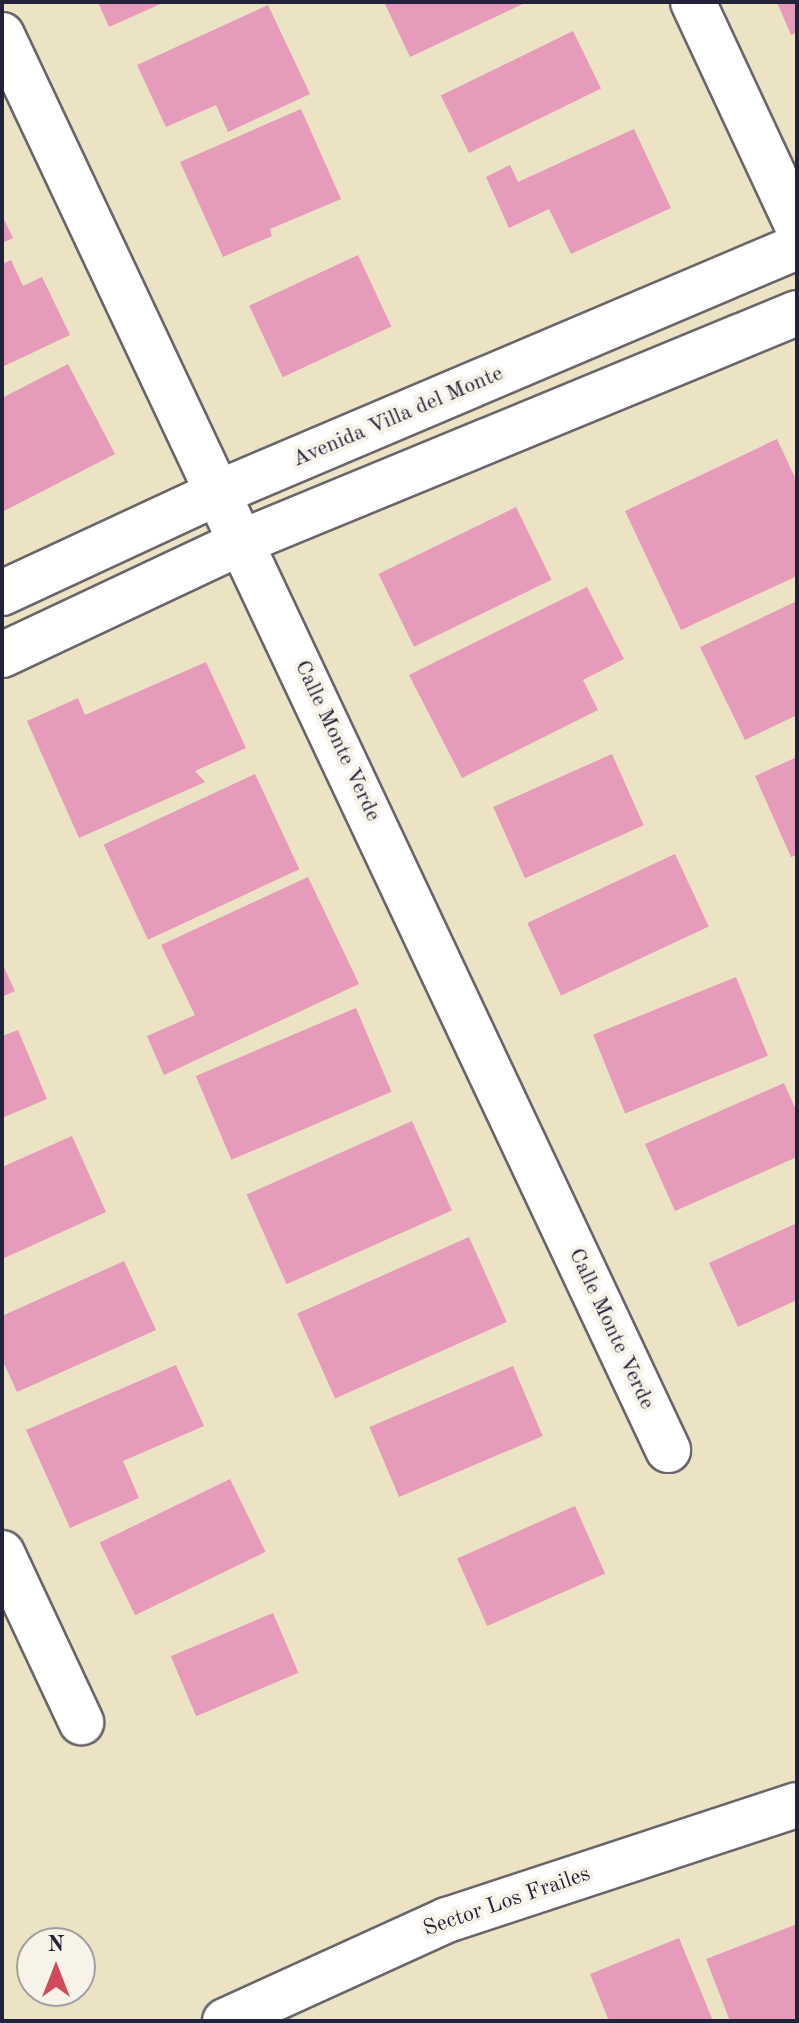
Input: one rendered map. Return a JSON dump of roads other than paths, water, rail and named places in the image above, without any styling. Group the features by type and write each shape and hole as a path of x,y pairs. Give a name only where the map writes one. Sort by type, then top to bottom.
{"street":[{"path":"693,2 797,225"},
{"name":"Calle Monte Verde","path":"2,35 244,541 668,1450"},
{"name":"Avenida Villa del Monte","path":"2,593 220,492 797,247"},
{"path":"2,655 244,541 797,313"},
{"path":"2,1553 81,1722"},
{"name":"Sector Los Frailes","path":"225,2021 447,1920 797,1805"}]}
